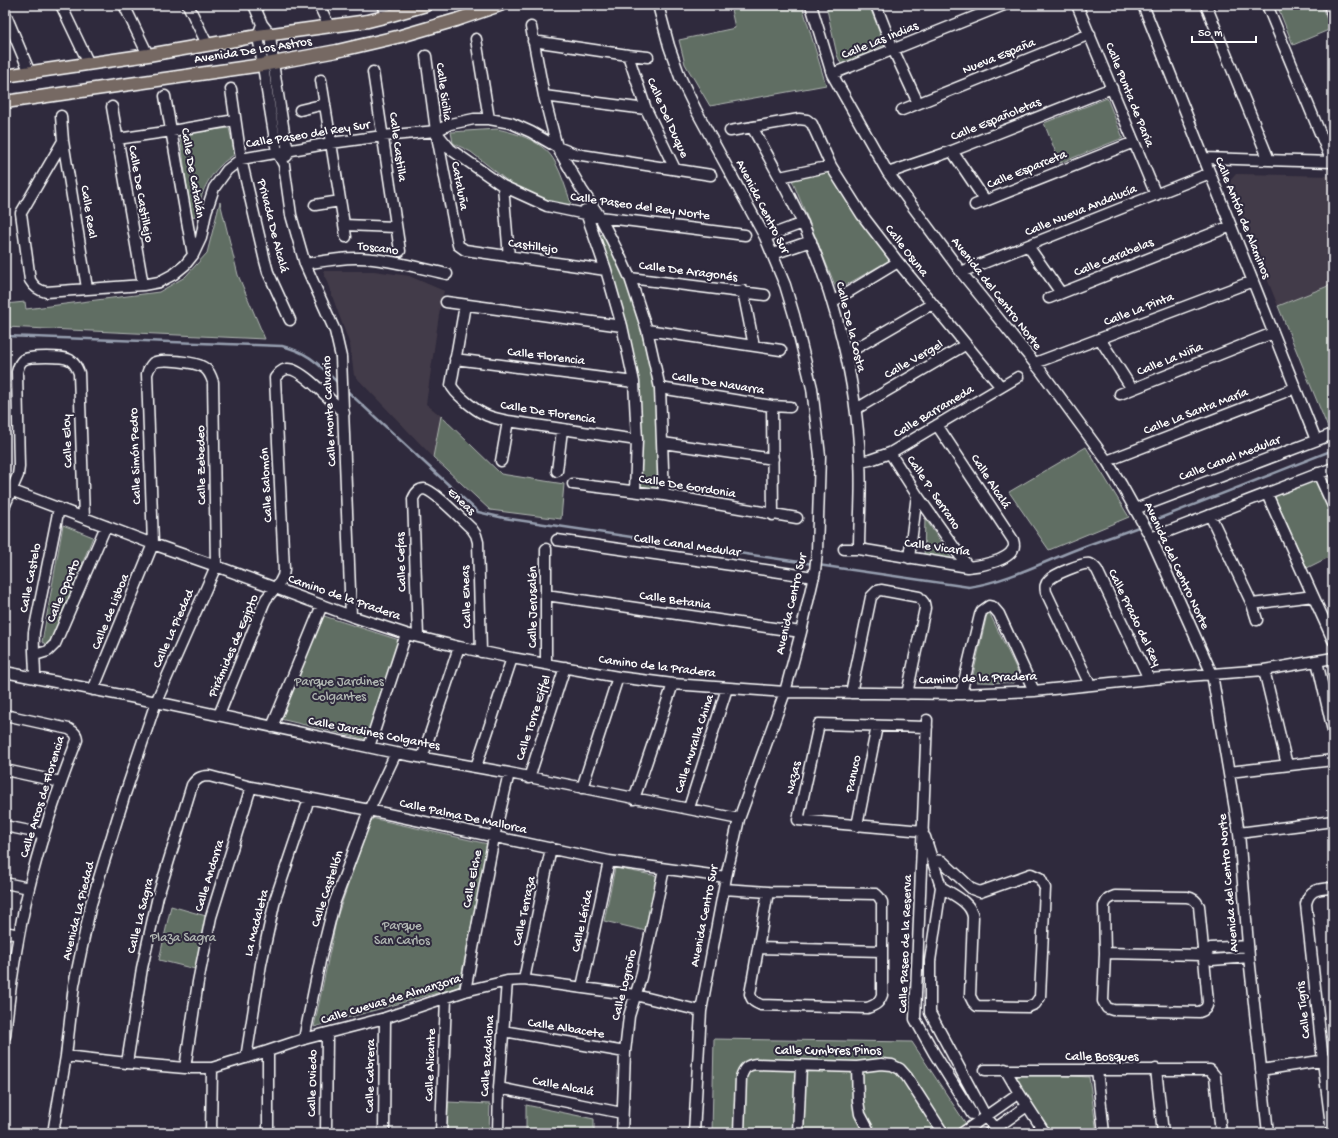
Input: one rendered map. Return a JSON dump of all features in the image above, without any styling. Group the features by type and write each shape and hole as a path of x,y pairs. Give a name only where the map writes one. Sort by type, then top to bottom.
{"main road":[{"name":"Avenida De Los Astros","path":"5,76 329,26 388,16 426,5"},
{"name":"Avenida De Los Astros","path":"5,102 267,64 337,51 401,36 500,5"}],"street":[{"path":"61,5 89,64"},
{"path":"124,5 148,55"},
{"path":"188,5 207,44"},
{"path":"254,5 262,24 267,64"},
{"path":"319,5 329,26"},
{"path":"383,5 388,16"},
{"name":"Avenida Centro Sur","path":"658,5 669,46 680,77 696,110 765,237 785,285 812,388 820,456 817,551 814,574 801,632 785,692 739,819 726,877 701,1011 694,1133"},
{"name":"Avenida del Centro Norte","path":"811,5 832,74 888,173 961,272 1035,363 1107,461 1150,535 1212,674 1239,833 1248,946 1268,1133"},
{"path":"876,5 893,49 918,103"},
{"name":"Calle Las Indias","path":"832,74 1004,5"},
{"name":"Calle Punta de Paria","path":"1078,5 1156,195"},
{"name":"Calle Antón de Alaminos","path":"1143,5 1316,440"},
{"path":"1206,5 1270,160"},
{"path":"1204,158 1332,162 1267,5"},
{"path":"1329,5 1333,16"},
{"path":"5,13 30,73"},
{"path":"531,27 544,96 557,147 582,190 600,217 618,252 630,278 647,330 660,388 664,495"},
{"name":"Nueva España","path":"902,110 1090,34"},
{"path":"476,39 489,119"},
{"path":"533,41 648,57"},
{"name":"Calle Del Duque","path":"628,55 646,109 675,169"},
{"name":"Calle Sicilia","path":"426,56 436,132"},
{"name":"Calle Monte Calvario","path":"267,64 288,150 284,165"},
{"name":"Calle Monte Calvario","path":"267,64 277,152 284,165 291,215 305,264 335,331 341,357 351,616"},
{"name":"Calle Castilla","path":"373,72 400,251"},
{"path":"321,80 346,237"},
{"name":"Privada De Alcalá","path":"231,88 242,159 268,272 290,320"},
{"name":"Calle Españoletas","path":"888,173 952,151 1112,88"},
{"name":"Calle De Catalán","path":"165,96 192,255"},
{"path":"544,96 646,109"},
{"path":"300,110 325,104"},
{"name":"Calle De Castillejo","path":"112,107 143,285"},
{"name":"Calle Real","path":"61,116 63,141 87,288"},
{"name":"Calle Osuna","path":"752,127 799,118 807,120 812,124 831,166 862,216 1000,387"},
{"name":"Calle Paseo del Rey Sur","path":"63,141 21,212 30,280 34,286 46,292 143,285 159,282 174,274 185,265 202,238 206,212 214,188 227,170 242,159 331,143 383,136 436,132 450,124 463,120 489,119 511,123 531,132 557,147"},
{"path":"117,139 235,120"},
{"path":"730,131 752,127"},
{"name":"Calle De la Costa","path":"752,127 780,177 811,241 832,302 846,354 856,409 860,462 859,549"},
{"name":"Calle Paseo del Rey Norte","path":"436,132 450,149 503,186 547,206 586,215 745,235"},
{"name":"Cataluña","path":"436,132 458,245"},
{"name":"Calle Esparceta","path":"952,151 985,200 1134,142"},
{"name":"Calle Del Duque","path":"557,147 575,154 711,175"},
{"path":"780,177 831,166"},
{"name":"Calle Nueva Andalucía","path":"961,272 1210,173"},
{"path":"503,186 509,257"},
{"path":"582,190 586,215 606,270 622,326 634,382 637,440 636,491"},
{"path":"975,205 985,200"},
{"path":"315,205 340,201"},
{"path":"765,237 803,223"},
{"path":"344,225 396,227"},
{"name":"Calle Carabelas","path":"1049,298 1231,226"},
{"path":"773,254 811,241"},
{"name":"Castillejo","path":"458,245 465,250 606,270"},
{"path":"1028,246 1061,293"},
{"name":"Toscano","path":"305,264 360,258 382,260 448,274"},
{"path":"832,302 898,262"},
{"name":"Calle De Aragonés","path":"630,278 743,291 765,295"},
{"name":"Calle La Pinta","path":"1035,363 1253,281"},
{"name":"Calle De Aragonés","path":"743,291 754,346"},
{"path":"446,302 622,326"},
{"path":"846,354 932,304"},
{"name":"Calle De Florencia","path":"464,305 450,382 454,390 484,414 508,421 637,440"},
{"path":"647,330 781,350"},
{"name":"Calle La Niña","path":"1100,339 1132,389 1274,333"},
{"name":"Calle Vergel","path":"856,409 965,345"},
{"name":"Calle Eloy","path":"8,489 18,475 19,467 17,372 19,365 23,360 30,357 62,358 70,360 76,365 79,373 84,518"},
{"name":"Calle Florencia","path":"455,358 634,382"},
{"name":"Calle Simón Pedro","path":"153,544 147,374 149,367 162,360 196,364 204,367"},
{"name":"Calle Zebedeo","path":"204,367 210,374 213,382 216,566"},
{"name":"Calle Salomón","path":"275,588 283,576 284,570 275,378 280,371 287,369 296,370 305,376 344,413"},
{"name":"Calle Barrameda","path":"860,462 890,453 1018,377"},
{"name":"Calle De Navarra","path":"660,388 772,406 790,407"},
{"name":"Calle La Santa María","path":"1107,461 1295,388"},
{"path":"1120,394 1132,389"},
{"name":"Calle De Navarra","path":"772,406 773,514"},
{"path":"501,461 508,421"},
{"name":"Calle Alcalá","path":"937,425 1013,540 1013,550 1009,554"},
{"path":"557,470 562,430"},
{"name":"Calle Canal Medular","path":"1137,512 1333,434"},
{"path":"663,443 773,459"},
{"name":"Calle P. Serrano","path":"890,453 917,495 968,567"},
{"path":"1150,535 1210,515 1333,468"},
{"path":"1318,473 1333,506"},
{"name":"Calle De Gordonia","path":"573,484 664,495 797,518"},
{"path":"5,505 8,489"},
{"name":"Camino de la Pradera","path":"8,489 153,544 351,616 406,634 481,652 618,677 673,684 785,692 961,694 1034,691 1149,679 1264,670 1333,658"},
{"name":"Eneas","path":"419,490 424,489 437,497 472,529 478,542"},
{"name":"Calle Cefas","path":"418,636 413,499 419,490"},
{"path":"1267,494 1333,640"},
{"path":"909,558 917,495"},
{"name":"Calle Castelo","path":"35,678 35,655 33,644 34,632 59,508"},
{"path":"1210,515 1252,604 1257,620"},
{"name":"Calle Oporto","path":"35,655 48,651 55,644 106,526"},
{"name":"Calle Canal Medular","path":"557,540 814,574"},
{"name":"Calle Eneas","path":"478,542 481,652"},
{"name":"Calle de Lisboa","path":"92,690 153,544"},
{"name":"Calle Jerusalén","path":"546,549 546,664"},
{"name":"Calle Vicaría","path":"844,549 859,549 968,567 982,565 998,560 1009,554"},
{"name":"Calle Prado del Rey","path":"1090,685 1046,592 1045,586 1048,580 1053,576 1089,563 1097,570 1149,679"},
{"name":"Calle La Piedad","path":"156,702 216,566"},
{"name":"Pirámides de Egipto","path":"219,716 264,603 275,588"},
{"path":"851,693 871,597 877,591 881,590 919,597 924,603 925,608 907,694"},
{"name":"Calle Betania","path":"546,595 801,632"},
{"path":"1252,604 1313,596"},
{"path":"272,727 322,605"},
{"path":"961,694 980,615 982,611 989,606 993,607 999,614 1034,691"},
{"path":"369,747 406,634"},
{"path":"422,758 459,647"},
{"path":"476,767 512,658"},
{"path":"1317,661 1333,731"},
{"name":"Calle Torre Eiffel","path":"529,778 564,667"},
{"path":"1264,670 1287,765"},
{"name":"Calle Jardines Colgantes","path":"5,672 156,702 396,753 509,773 739,819"},
{"path":"582,788 618,677"},
{"path":"634,799 673,684"},
{"name":"Calle Muralla China","path":"689,808 727,688"},
{"name":"Avenida La Piedad","path":"53,1133 66,1056 74,985 91,904 124,797 156,702"},
{"name":"Calle Arcos de Florencia","path":"5,714 69,729 74,731 77,736 77,740 44,834 29,888 8,989 5,1036"},
{"name":"Nazas","path":"923,831 798,820 819,724 877,726 927,724"},
{"name":"Calle Paseo de la Reserva","path":"927,724 916,1018 937,1058 972,1114"},
{"name":"Panuco","path":"857,826 877,726"},
{"name":"Calle Castellón","path":"304,1039 321,956 334,904 369,810 396,753"},
{"path":"1229,772 1333,760"},
{"path":"5,770 61,782"},
{"name":"Calle Elche","path":"465,991 494,837 509,773"},
{"name":"Calle Palma De Mallorca","path":"197,779 202,776 209,776 251,787 369,810 609,861 726,877"},
{"name":"Calle La Sagra","path":"127,1063 142,968 158,896 192,785 197,779"},
{"name":"Calle Andorra","path":"185,1068 198,982 211,917 251,787"},
{"name":"La Madaleta","path":"246,1058 260,964 276,900 309,799"},
{"path":"1239,833 1333,821"},
{"path":"5,826 44,834"},
{"name":"Calle Paseo de la Reserva","path":"923,831 941,887 930,961 930,1013 982,1120 985,1133"},
{"name":"Calle Terraza","path":"524,980 551,848"},
{"path":"932,860 942,861 972,890 980,892 1031,874 1040,878 1045,888 1040,998 1035,1004 1028,1007 977,1006 973,1002 970,996 972,911 969,906 941,887"},
{"name":"Calle Lérida","path":"582,987 609,861"},
{"name":"Calle Logroño","path":"622,1133 625,1052 629,1016 641,977 664,869"},
{"path":"5,883 29,888"},
{"name":"Calle Tigris","path":"1332,1133 1328,1060 1306,904 1307,897 1311,893 1317,890 1333,888"},
{"path":"724,889 768,892 876,894 882,902 882,995 874,1006 867,1008 761,1005 751,999 750,994 768,892"},
{"path":"1110,897 1192,898 1196,901 1198,906 1208,1002 1207,1007 1199,1012 1113,1010 1107,1008 1103,1001 1105,953 1104,906 1110,897"},
{"path":"5,932 19,935"},
{"path":"1203,954 1212,948 1248,946"},
{"path":"758,948 882,951"},
{"path":"1105,953 1203,954 1212,960 1249,956"},
{"name":"Calle Cuevas de Almanzora","path":"66,1056 185,1068 212,1068 304,1039 385,1018 465,991 506,981 524,980 635,995 701,1011"},
{"name":"Calle Badalona","path":"498,1133 498,1088 506,981"},
{"name":"Calle Alicante","path":"441,1133 446,998"},
{"name":"Calle Cabrera","path":"384,1133 385,1018"},
{"name":"Calle Albacete","path":"503,1031 625,1052"},
{"name":"Calle Oviedo","path":"326,1133 327,1034"},
{"path":"268,1051 268,1133"},
{"path":"1261,1070 1328,1060"},
{"name":"Calle Cumbres Pinos","path":"739,1133 741,1077 748,1065 857,1066 881,1064 892,1065 900,1069 907,1077 943,1133"},
{"path":"798,1133 801,1066"},
{"path":"857,1066 858,1102 860,1114 870,1133"},
{"path":"211,1133 212,1068"},
{"path":"1005,1069 1018,1093 1045,1133"},
{"path":"1156,1069 1163,1133"},
{"name":"Calle Bosques","path":"985,1070 1206,1070 1213,1072 1215,1076 1221,1133"},
{"path":"1097,1070 1104,1133"},
{"name":"Calle Alcalá","path":"498,1088 622,1113"},
{"path":"962,1133 1018,1093"},
{"path":"995,1131 1027,1106"},
{"name":"Calle Paseo de la Reserva","path":"982,1120 995,1131"}],"shaded area":[{"path":"1236,174 1333,176 1333,284 1278,306 1232,191 1230,181"},
{"path":"323,271 374,271 409,276 444,291 441,301 426,404 441,416 433,457 354,375 350,345"}],"green space":[{"path":"730,5 802,5 826,85 710,106 685,64 679,40 735,28"},
{"path":"826,5 869,5 885,45 841,64 837,55"},
{"path":"1277,5 1321,5 1331,29 1293,45"},
{"path":"1107,98 1123,138 1060,163 1044,123"},
{"path":"229,128 235,154 225,161 211,176 204,189 200,202 200,215 191,217 180,134"},
{"path":"497,129 522,136 545,149 555,162 571,203 567,205 554,204 515,187 471,152 453,143 451,132"},
{"path":"829,172 857,216 890,260 837,290 792,180"},
{"path":"220,202 238,275 265,339 5,327 5,304 25,302 26,309 159,292 185,277 207,253"},
{"path":"603,234 630,288 655,385 660,441 659,493 639,490 641,417 637,383 596,237"},
{"path":"1333,284 1333,426 1328,428 1278,306"},
{"path":"441,416 501,474 564,484 561,519 490,510 433,457"},
{"path":"1086,447 1129,517 1049,550 1009,492"},
{"path":"1315,479 1333,520 1333,555 1307,568 1274,496"},
{"path":"925,518 954,562 924,557"},
{"path":"63,525 93,537 49,646 42,642"},
{"path":"988,610 1018,672 1013,683 977,682 973,675"},
{"name":"Parque Jardines Colgantes","path":"324,616 399,640 368,740 280,719"},
{"name":"Parque San Carlos","path":"371,818 488,844 459,987 314,1027 337,917"},
{"path":"615,868 658,876 646,931 604,921"},
{"name":"Plaza Sagra","path":"171,906 206,916 195,969 159,960"},
{"path":"714,1039 912,1042 972,1133 712,1133"},
{"path":"1020,1073 1089,1077 1097,1133 1051,1133 1015,1080"},
{"path":"448,1102 490,1104 489,1133 447,1133"},
{"path":"526,1105 594,1119 594,1133 526,1133"}],"waterway":[{"path":"5,336 282,346 307,356 338,383"},
{"path":"346,390 478,512 504,518 813,564"},
{"path":"1145,524 1333,450"},
{"path":"818,565 969,587 1012,576 1088,545 1141,526"}]}
